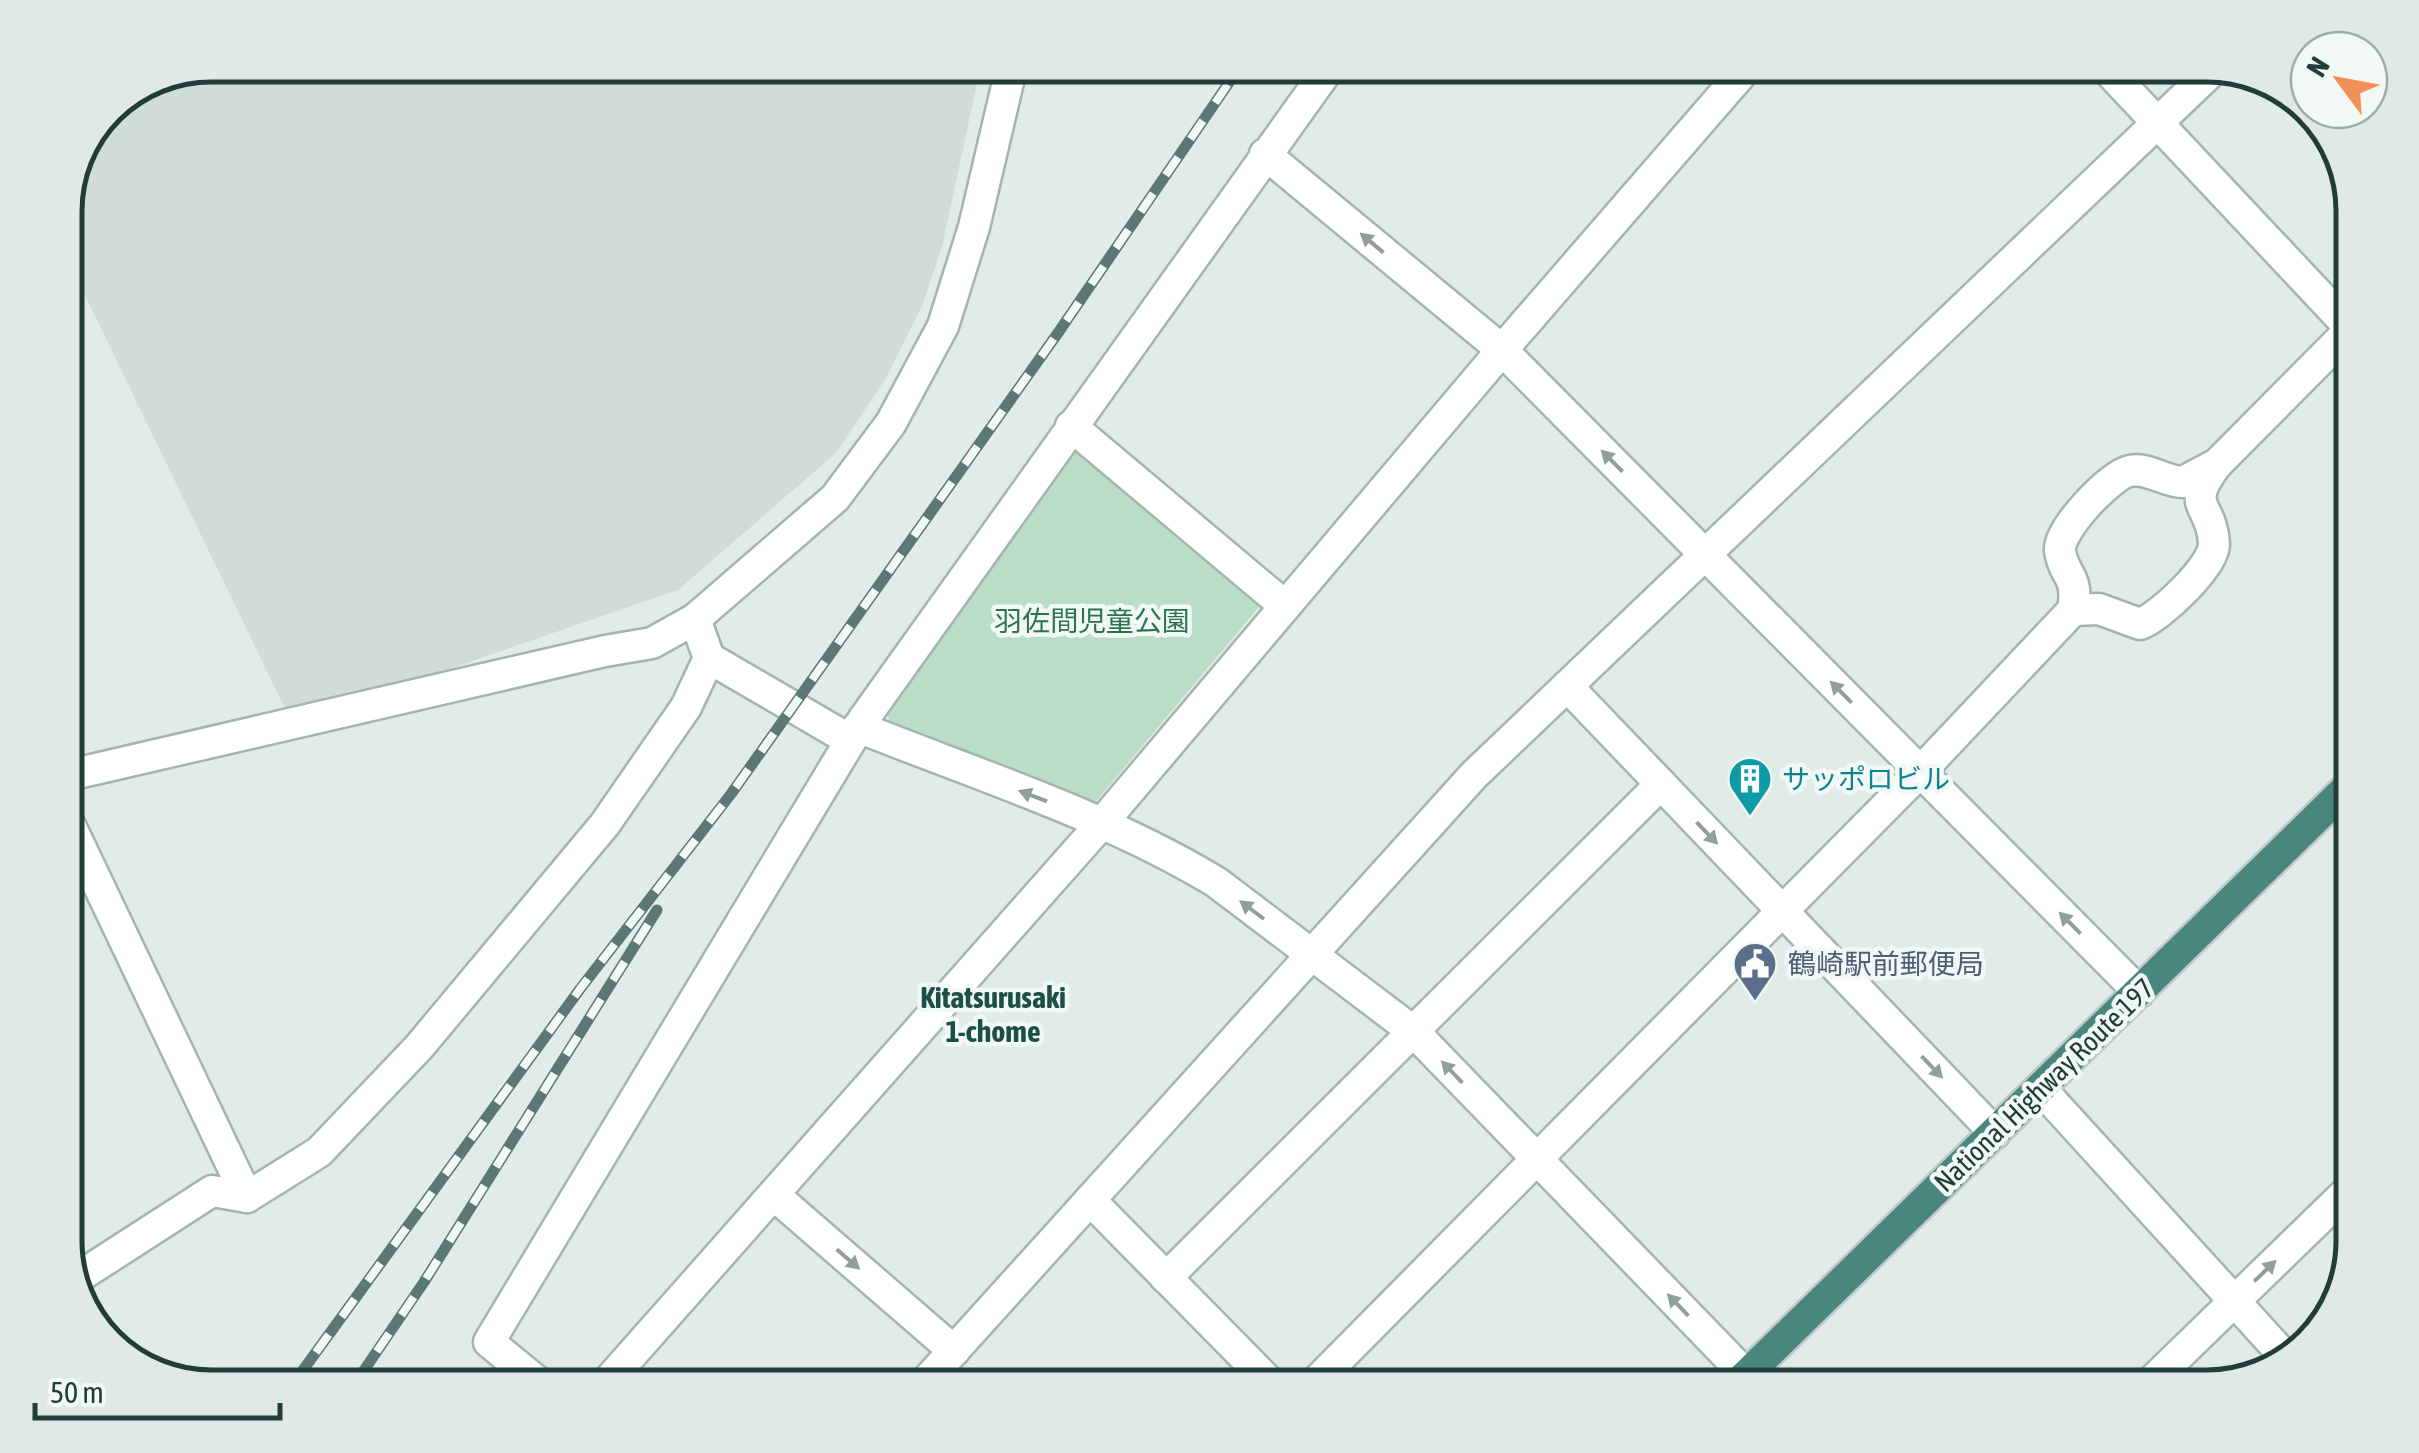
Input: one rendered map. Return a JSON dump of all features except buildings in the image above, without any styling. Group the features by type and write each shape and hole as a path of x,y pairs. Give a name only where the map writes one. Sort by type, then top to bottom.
{"highway":[{"name":"National Highway Route 197","path":"1750,1370 2336,799"}],"street":[{"path":"83,772 652,643 694,619 835,498 891,423 944,326 974,227 1008,82"},
{"path":"524,1370 490,1342 854,734 1318,82"},
{"path":"618,1370 1102,824 1734,82"},
{"path":"2119,82 2336,311"},
{"path":"937,1370 1474,775 2200,82"},
{"path":"1265,154 1502,350 2139,992"},
{"path":"2073,610 2100,608 2140,624 2170,603 2212,554 2214,543 2198,497 2204,481 2336,346"},
{"path":"1071,426 1285,606"},
{"path":"1328,1370 1920,772 2073,610 2074,581 2062,558 2060,542 2069,524 2096,496 2128,471 2140,470 2183,482 2217,464"},
{"path":"694,619 709,658 854,734 1102,824 1216,882 1414,1032 1729,1370"},
{"path":"86,1272 212,1191 247,1197 319,1152 418,1047 606,824 686,707 709,658"},
{"path":"1568,686 1995,1133"},
{"path":"1166,1278 1661,784"},
{"path":"83,853 247,1197"},
{"path":"2041,1089 2278,1349"},
{"path":"774,1195 954,1351"},
{"path":"1090,1200 1256,1370"},
{"path":"2164,1370 2336,1203"}],"shaded area":[{"path":"211,82 977,82 942,247 922,306 886,378 836,453 678,590 292,723 83,291 83,203 87,178 96,154 126,114 170,89"}],"green space":[{"name":"羽佐間児童公園","path":"1086,445 1256,592 1258,608 1097,800 1083,802 890,723 886,710 1068,447"}],"railway":[{"path":"303,1370 580,989 731,794 1060,330 1229,82"},
{"path":"364,1370 424,1282 657,910"}],"place":[{"name":"サッポロビル","path":"1750,817"},
{"name":"鶴崎駅前郵便局","path":"1755,1002"}],"district":[{"name":"Kitatsurusaki 1-chome","path":"993,1015"}]}
